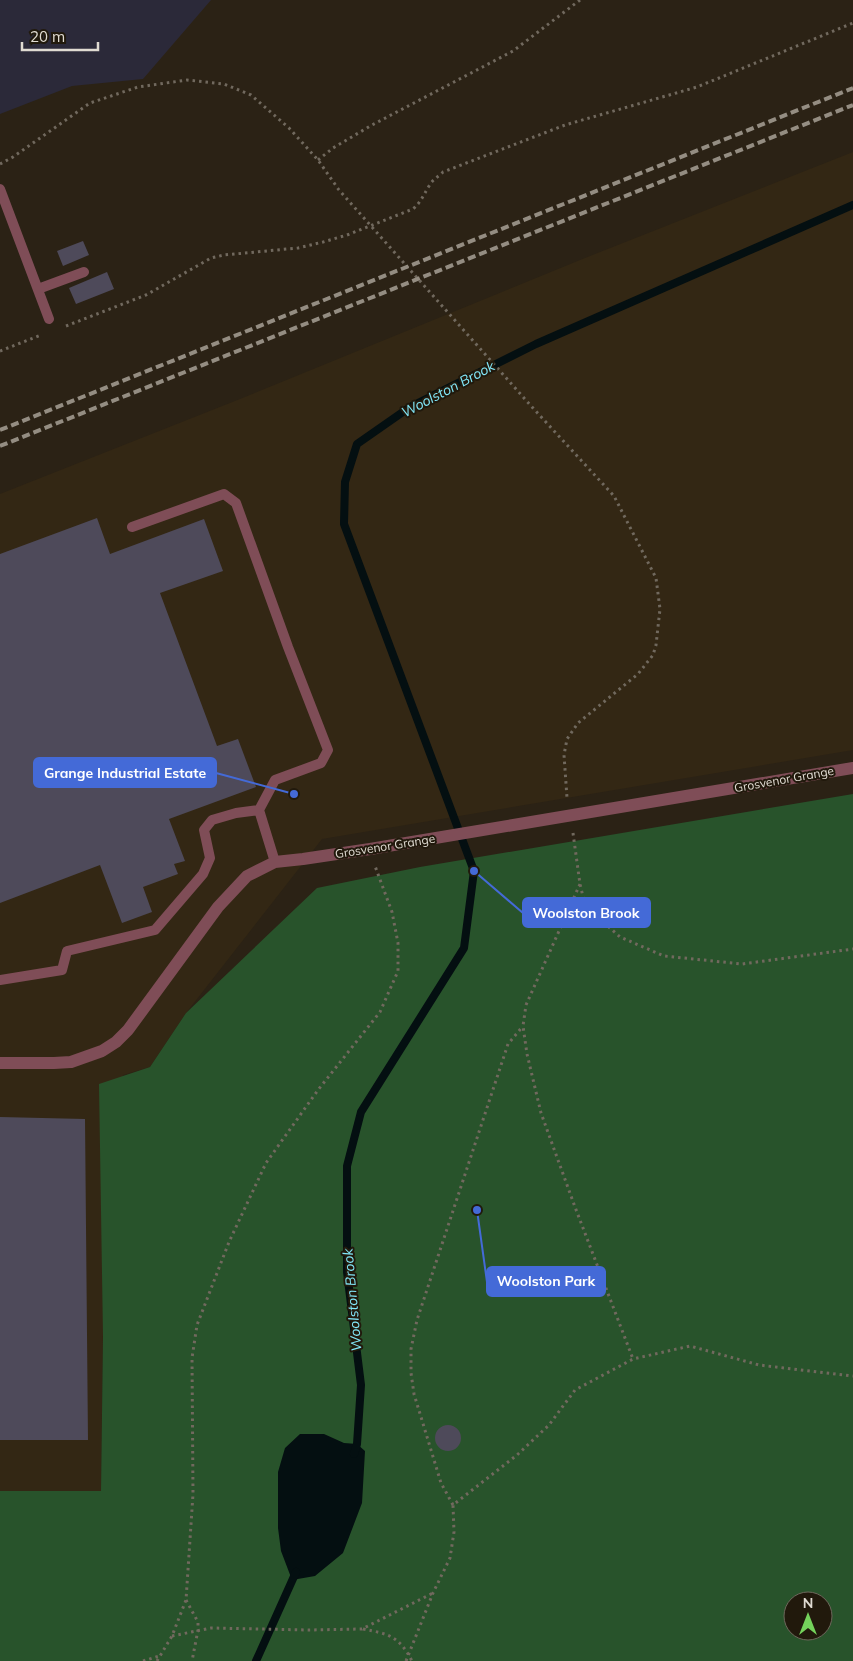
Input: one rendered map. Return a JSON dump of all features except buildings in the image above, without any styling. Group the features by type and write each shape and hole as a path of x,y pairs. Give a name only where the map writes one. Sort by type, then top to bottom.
{"street":[{"name":"Grosvenor Grange","path":"0,1063 71,1062 102,1051 116,1042 142,1013 218,907 236,886 247,876 276,862 370,849 853,768"}],"lane":[{"path":"0,189 49,319"},
{"path":"38,289 84,272"},
{"path":"132,527 224,494 236,503 288,647 328,750 321,763 275,780 258,810 276,862"},
{"path":"0,980 62,970 67,951 155,930 203,874 210,858 204,830 212,820 236,813 258,810"}],"path":[{"path":"318,160 333,148 372,125 513,51 580,0"},
{"path":"64,327 146,295 211,258 298,248 348,235 413,209 420,203 428,186 443,172 565,125 698,87 853,23"},
{"path":"0,164 14,157 90,103 138,87 187,80 224,84 251,95 289,128 318,160 339,190 614,496 656,578 660,609 656,645 647,664 638,674 578,723 567,739 564,755 567,801"},
{"path":"0,352 46,334"},
{"path":"573,834 584,901 620,937 664,956 742,964 853,949"},
{"path":"158,1661 172,1636 186,1600 193,1494 192,1358 197,1325 229,1242 266,1163 318,1090 380,1012 398,971 398,943 392,912 370,849"},
{"path":"580,884 526,1005 523,1026 527,1054 541,1113 574,1207 633,1359"},
{"path":"406,1661 433,1593 450,1558 454,1532 453,1505 441,1483 414,1394 410,1372 411,1349 417,1320 508,1044 523,1026"},
{"path":"453,1505 523,1449 549,1425 574,1390 633,1359 690,1346 759,1364 853,1376"},
{"path":"430,1448 436,1446"},
{"path":"362,1629 433,1593"},
{"path":"186,1600 198,1622 192,1661"},
{"path":"172,1636 211,1628 362,1629 390,1636 401,1643 412,1661"},
{"path":"143,1661 160,1655"}],"shaded area":[{"path":"0,0 211,0 143,79 72,86 0,114"},
{"path":"853,152 853,750 322,839 186,1013 150,1067 123,1075 103,1336 101,1491 0,1491 0,494"},
{"path":"300,1434 324,1434 344,1443 357,1444 365,1451 362,1503 343,1553 315,1576 292,1580 281,1551 278,1528 278,1472 285,1448"}],"green space":[{"path":"853,794 853,1661 0,1661 0,1491 101,1491 103,1336 99,1084 150,1067 186,1013 317,888 420,867"}],"waterway":[{"name":"Woolston Brook","path":"354,1454 357,1444 361,1385 347,1272 347,1166 361,1112 464,948 474,871 344,524 345,482 357,444 410,407 536,344 853,205"},
{"name":"Woolston Brook","path":"256,1661 296,1572"}],"railway":[{"path":"0,430 853,88"},
{"path":"0,446 853,105"}],"place":[{"name":"Grange Industrial Estate","path":"294,794"},
{"name":"Woolston Brook","path":"474,871"},
{"name":"Woolston Park","path":"477,1210"}]}
